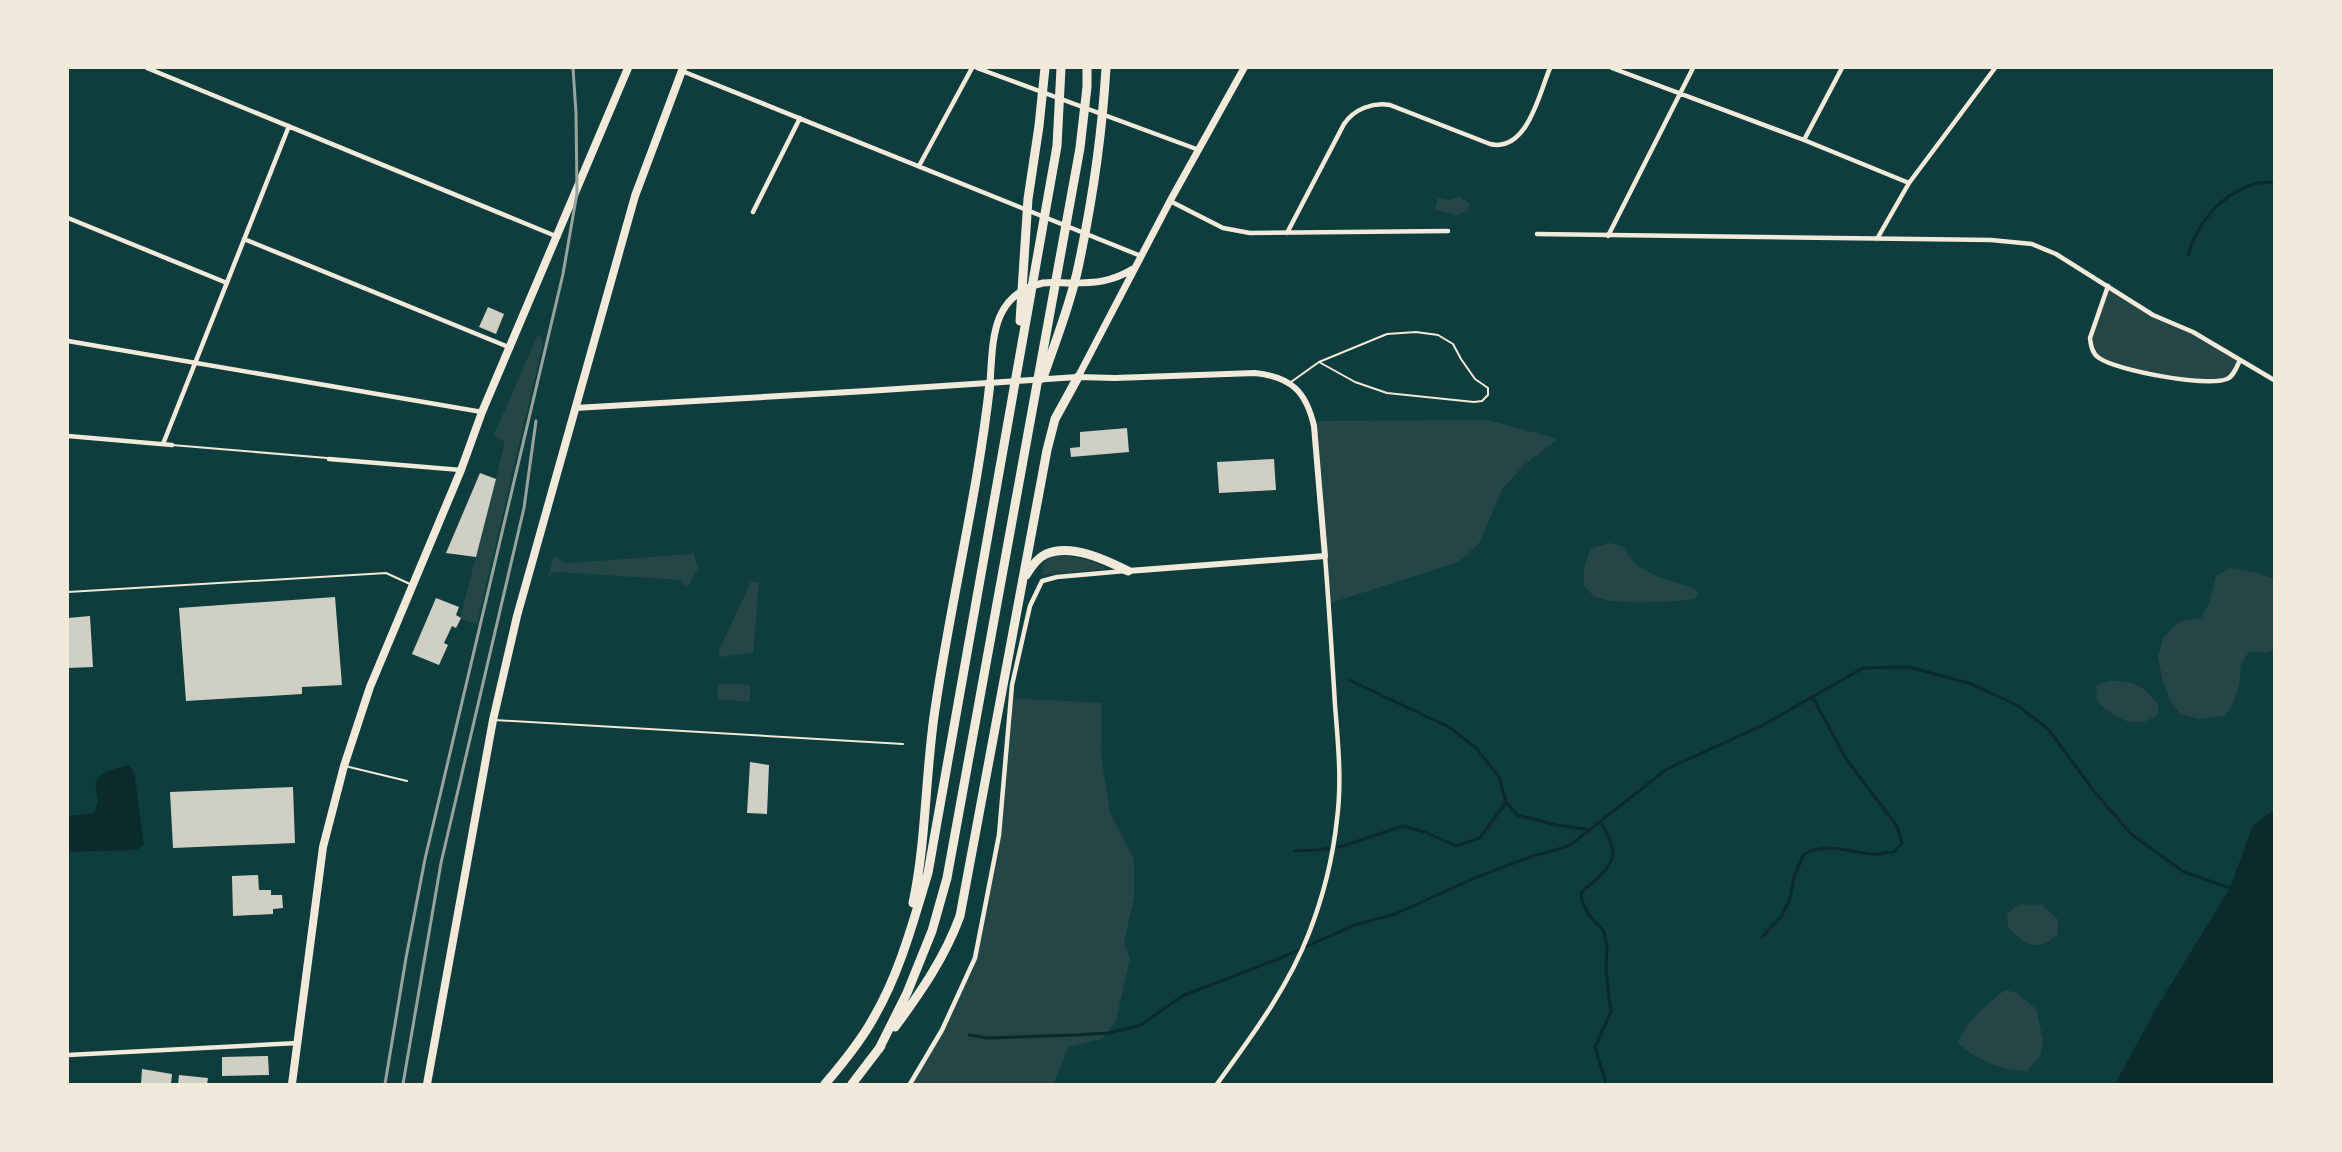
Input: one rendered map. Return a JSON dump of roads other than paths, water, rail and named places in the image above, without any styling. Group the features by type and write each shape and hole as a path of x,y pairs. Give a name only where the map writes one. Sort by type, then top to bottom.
{"highway":[{"path":"1017,368 1029,199 1045,68"},
{"path":"825,1084 850,1055 875,1016 900,962 928,873 1057,146 1061,68"},
{"path":"879,1049 907,993 932,932 947,878 1080,148 1087,68"},
{"path":"1032,412 1078,270 1098,152 1106,68"},
{"path":"852,1084 930,977 953,936 960,916 1053,429 1078,377"},
{"path":"900,962 922,850 936,704 966,542 990,383"},
{"path":"1025,577 1044,555 1057,551 1081,553 1111,562 1128,571"}],"main road":[{"path":"292,1084 323,847 344,766 370,687 461,470 482,412 628,68"},
{"path":"1078,377 1170,201 1244,68"},
{"path":"427,1084 493,720 517,616 635,196 682,69"},
{"path":"990,383 993,338 996,328 1002,309 1017,293 1043,283 1090,283 1117,279 1135,268"}],"street":[{"path":"147,68 558,237"},
{"path":"918,166 972,68"},
{"path":"977,68 1199,150"},
{"path":"1287,233 1344,123 1357,111 1376,105 1390,105 1490,144 1503,145 1521,135 1550,68"},
{"path":"1612,68 1804,140 1909,183"},
{"path":"1608,236 1693,68"},
{"path":"1804,140 1842,68"},
{"path":"1877,239 1909,183 1995,68"},
{"path":"682,69 1141,256"},
{"path":"753,212 800,118"},
{"path":"163,444 289,126"},
{"path":"1170,201 1223,228 1265,234 1448,231"},
{"path":"68,218 227,283"},
{"path":"1537,234 1991,240 2032,244 2056,254 2153,315 2193,332 2274,380"},
{"path":"243,239 511,348"},
{"path":"2108,286 2090,338 2091,346 2100,359 2169,379 2212,380 2227,379 2232,375 2240,360"},
{"path":"68,341 482,412"},
{"path":"575,408 1078,377 1115,378 1255,373 1274,375 1289,383 1300,394 1310,407 1314,426 1340,778 1337,820 1323,893 1308,935 1285,982 1260,1024 1217,1084"},
{"path":"68,436 172,445"},
{"path":"329,459 461,470"},
{"path":"910,1084 942,1030 975,958 999,835 1012,685 1030,606 1042,581 1057,577 1325,556"},
{"path":"68,1055 299,1043"}],"lane":[{"path":"1289,383 1319,362 1387,334 1416,332 1438,335 1453,344 1475,379 1488,388 1488,395 1482,401 1474,402 1387,393 1355,381 1319,362"},
{"path":"172,445 329,459"},
{"path":"68,592 386,573 412,585"},
{"path":"493,720 903,744"},
{"path":"344,766 407,781"}],"waterway":[{"path":"2188,255 2197,232 2211,212 2229,196 2251,185 2274,182"},
{"path":"969,1035 987,1038 1077,1035 1109,1033 1141,1025 1182,996 1278,959 1355,925 1395,914 1477,877 1530,857 1569,846 1667,769 1763,725 1863,668 1908,667 1969,683 2017,705 2049,730 2093,790 2131,834 2184,872 2230,888"},
{"path":"1349,680 1449,727 1476,748 1499,777 1506,802 1517,815 1556,825 1591,830"},
{"path":"1761,938 1781,917 1790,899 1794,877 1804,854 1823,848 1880,854 1894,852 1902,843 1897,826 1846,759 1812,696"},
{"path":"1295,851 1343,846 1403,826 1425,832 1456,846 1480,838 1506,802"},
{"path":"1601,822 1612,847 1613,856 1602,874 1581,893 1589,915 1604,931 1607,948 1606,971 1611,1012 1595,1047 1606,1083"}],"railway":[{"path":"385,1084 425,859 563,274 577,193 573,68"},
{"path":"403,1084 441,863 524,508 536,421"}]}
